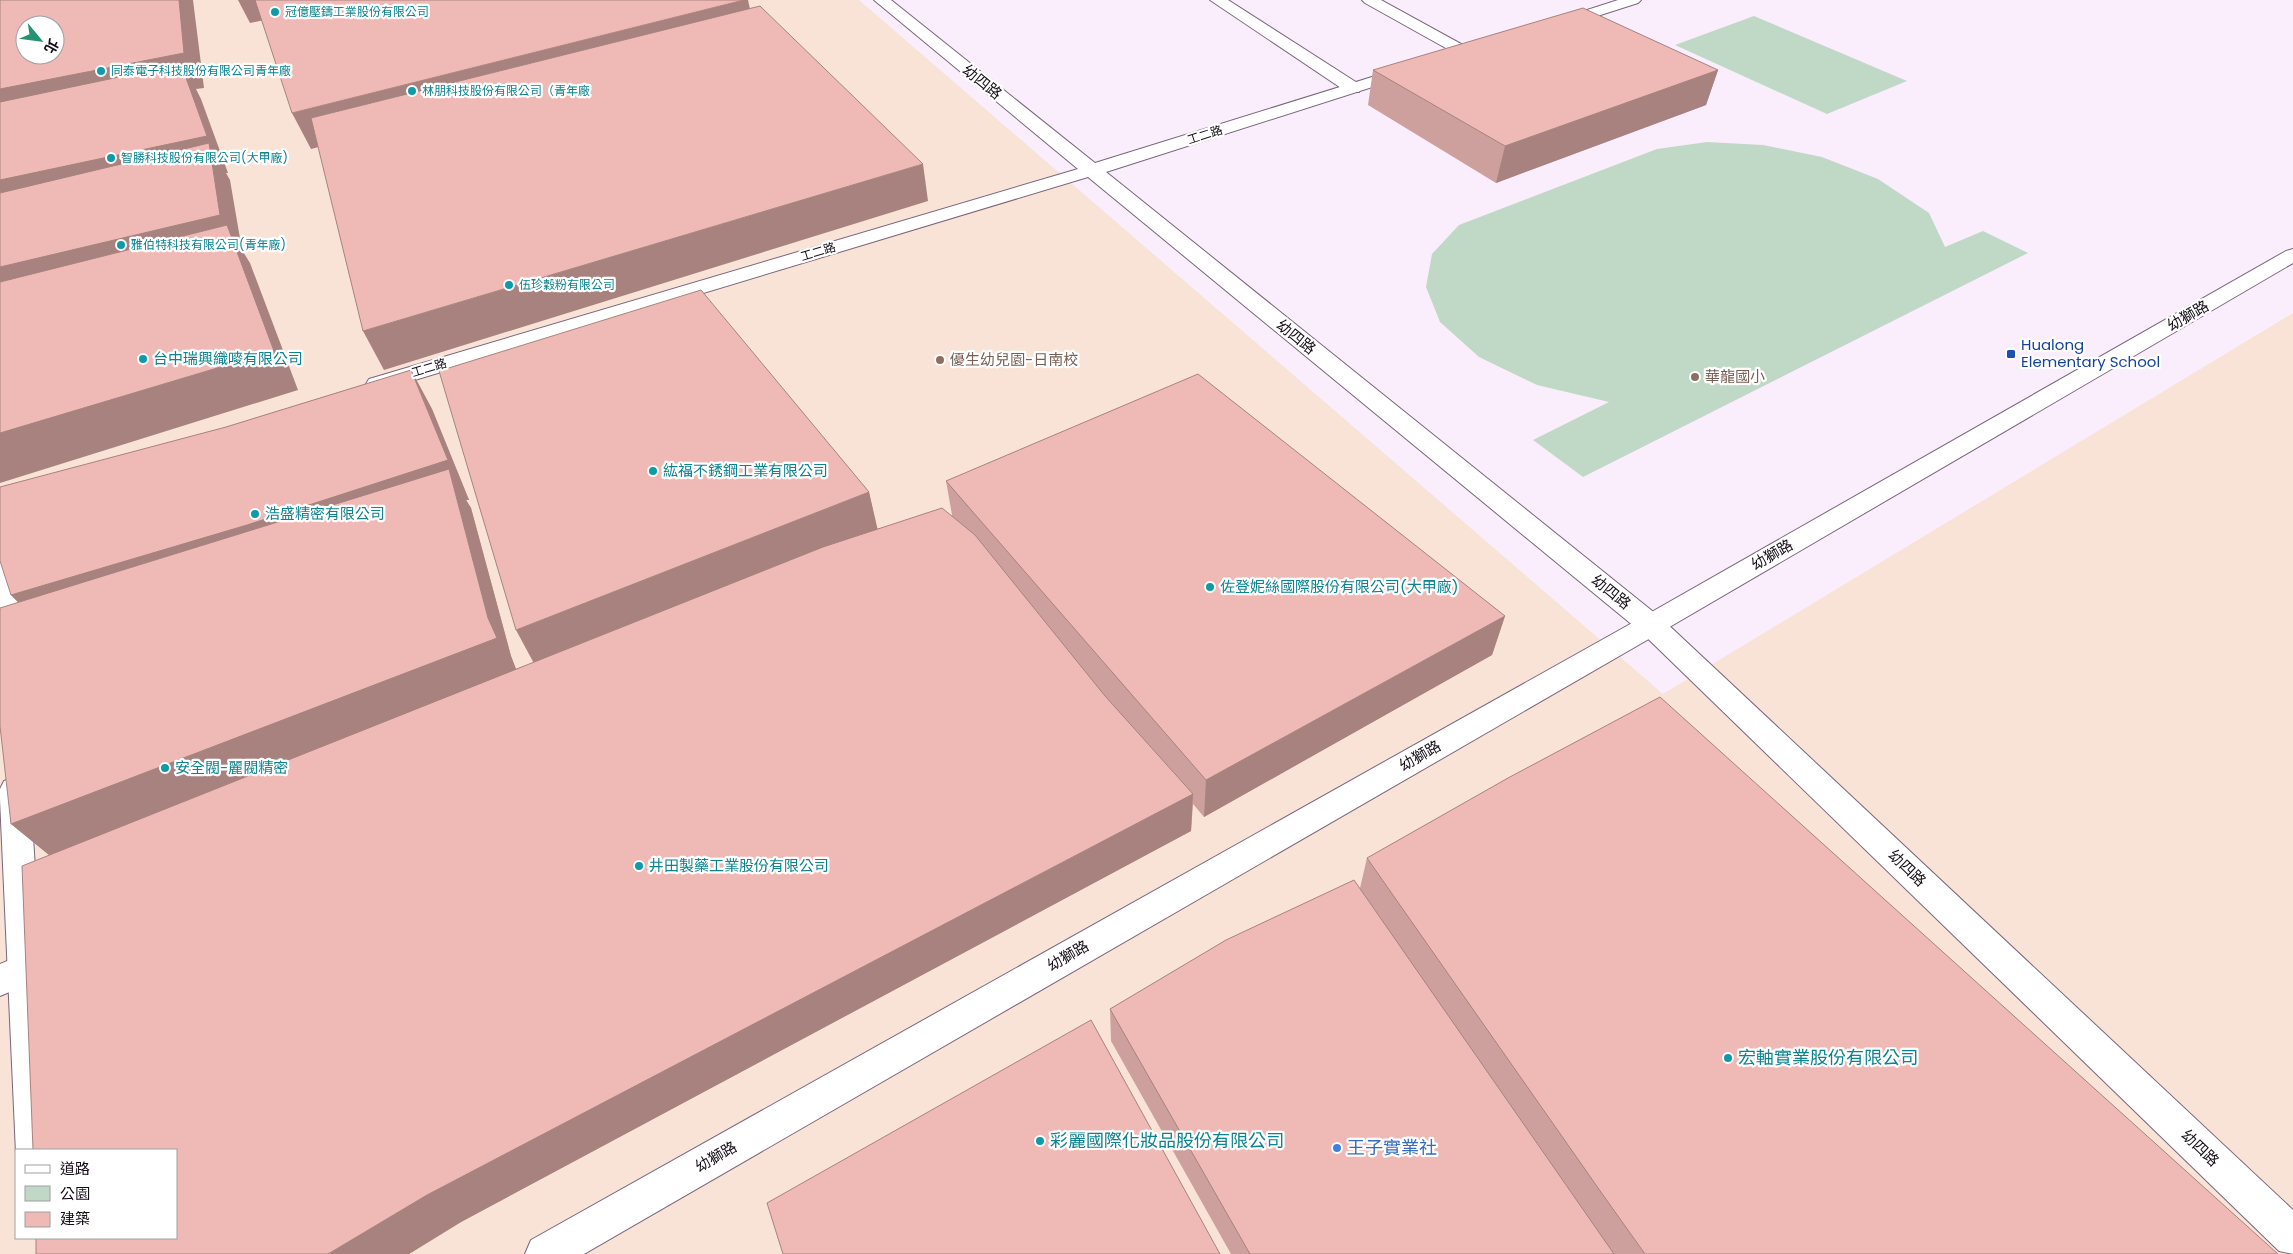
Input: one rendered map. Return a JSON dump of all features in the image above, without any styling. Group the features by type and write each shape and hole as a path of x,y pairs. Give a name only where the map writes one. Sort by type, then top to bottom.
{"street":[{"name":"幼四路","path":"882,0 1090,171 1651,625 2293,1237"},
{"path":"1218,0 1352,88"},
{"name":"工二路","path":"357,390 1090,171 1476,50 1370,0"},
{"path":"1540,29 1633,0"},
{"name":"幼獅路","path":"545,1254 1651,625 2293,255"},
{"path":"0,519 8,676"},
{"path":"13,764 12,975 34,1149"}],"shaded area":[{"path":"0,0 859,0 1663,694 2293,313 2293,1254 0,1254"}],"green space":[{"path":"1754,16 1907,81 1827,114 1675,45"},
{"path":"1707,142 1763,145 1822,157 1878,179 1929,213 1945,247 1983,231 2028,253 1583,477 1533,440 1609,402 1537,385 1479,357 1440,322 1426,287 1432,254 1459,225 1657,149"}],"building":[{"path":"0,0 179,0 184,53 0,89"},
{"name":"林朋科技股份有限公司（青年廠","path":"255,0 744,0 292,113"},
{"name":"伍珍穀粉有限公司","path":"760,6 923,164 363,331 311,118"},
{"path":"1583,8 1718,70 1505,146 1373,70"},
{"path":"181,64 207,136 0,180 0,102"},
{"path":"209,143 220,215 0,267 0,193"},
{"name":"台中瑞興織嘜有限公司","path":"227,225 274,351 0,433 0,282"},
{"name":"紘福不銹鋼工業有限公司","path":"701,290 869,492 516,630 439,371"},
{"path":"411,370 448,460 247,525 11,595 0,561 0,487 226,427"},
{"name":"佐登妮絲國際股份有限公司(大甲廠)","path":"1198,374 1505,616 1206,780 946,481"},
{"name":"安全閥-麗閥精密","path":"449,469 488,618 497,638 11,824 0,726 0,608"},
{"name":"井田製藥工業股份有限公司","path":"942,508 975,535 1105,696 1193,794 427,1195 328,1254 36,1254 36,1239 178,1239 178,1149 33,1149 22,866 823,547"},
{"name":"宏軸實業股份有限公司","path":"1660,697 2278,1254 1645,1254 1367,858 1508,778"},
{"name":"王子實業社","path":"1354,880 1614,1254 1250,1254 1110,1009 1226,940"},
{"name":"彩麗國際化妝品股份有限公司","path":"1091,1020 1220,1254 783,1254 767,1203"}],"place":[{"name":"冠億壓鑄工業股份有限公司","path":"275,12"},
{"name":"同泰電子科技股份有限公司青年廠","path":"101,71"},
{"name":"林朋科技股份有限公司（青年廠","path":"412,91"},
{"name":"智勝科技股份有限公司(大甲廠)","path":"111,158"},
{"name":"雅伯特科技有限公司(青年廠)","path":"121,245"},
{"name":"伍珍穀粉有限公司","path":"509,285"},
{"name":"Hualong Elementary School","path":"2011,354"},
{"name":"台中瑞興織嘜有限公司","path":"143,359"},
{"name":"優生幼兒園-日南校","path":"940,360"},
{"name":"華龍國小","path":"1695,377"},
{"name":"紘福不銹鋼工業有限公司","path":"653,471"},
{"name":"浩盛精密有限公司","path":"255,514"},
{"name":"佐登妮絲國際股份有限公司(大甲廠)","path":"1210,587"},
{"name":"安全閥-麗閥精密","path":"165,768"},
{"name":"井田製藥工業股份有限公司","path":"639,866"},
{"name":"宏軸實業股份有限公司","path":"1728,1058"},
{"name":"彩麗國際化妝品股份有限公司","path":"1040,1141"},
{"name":"王子實業社","path":"1337,1148"}]}
